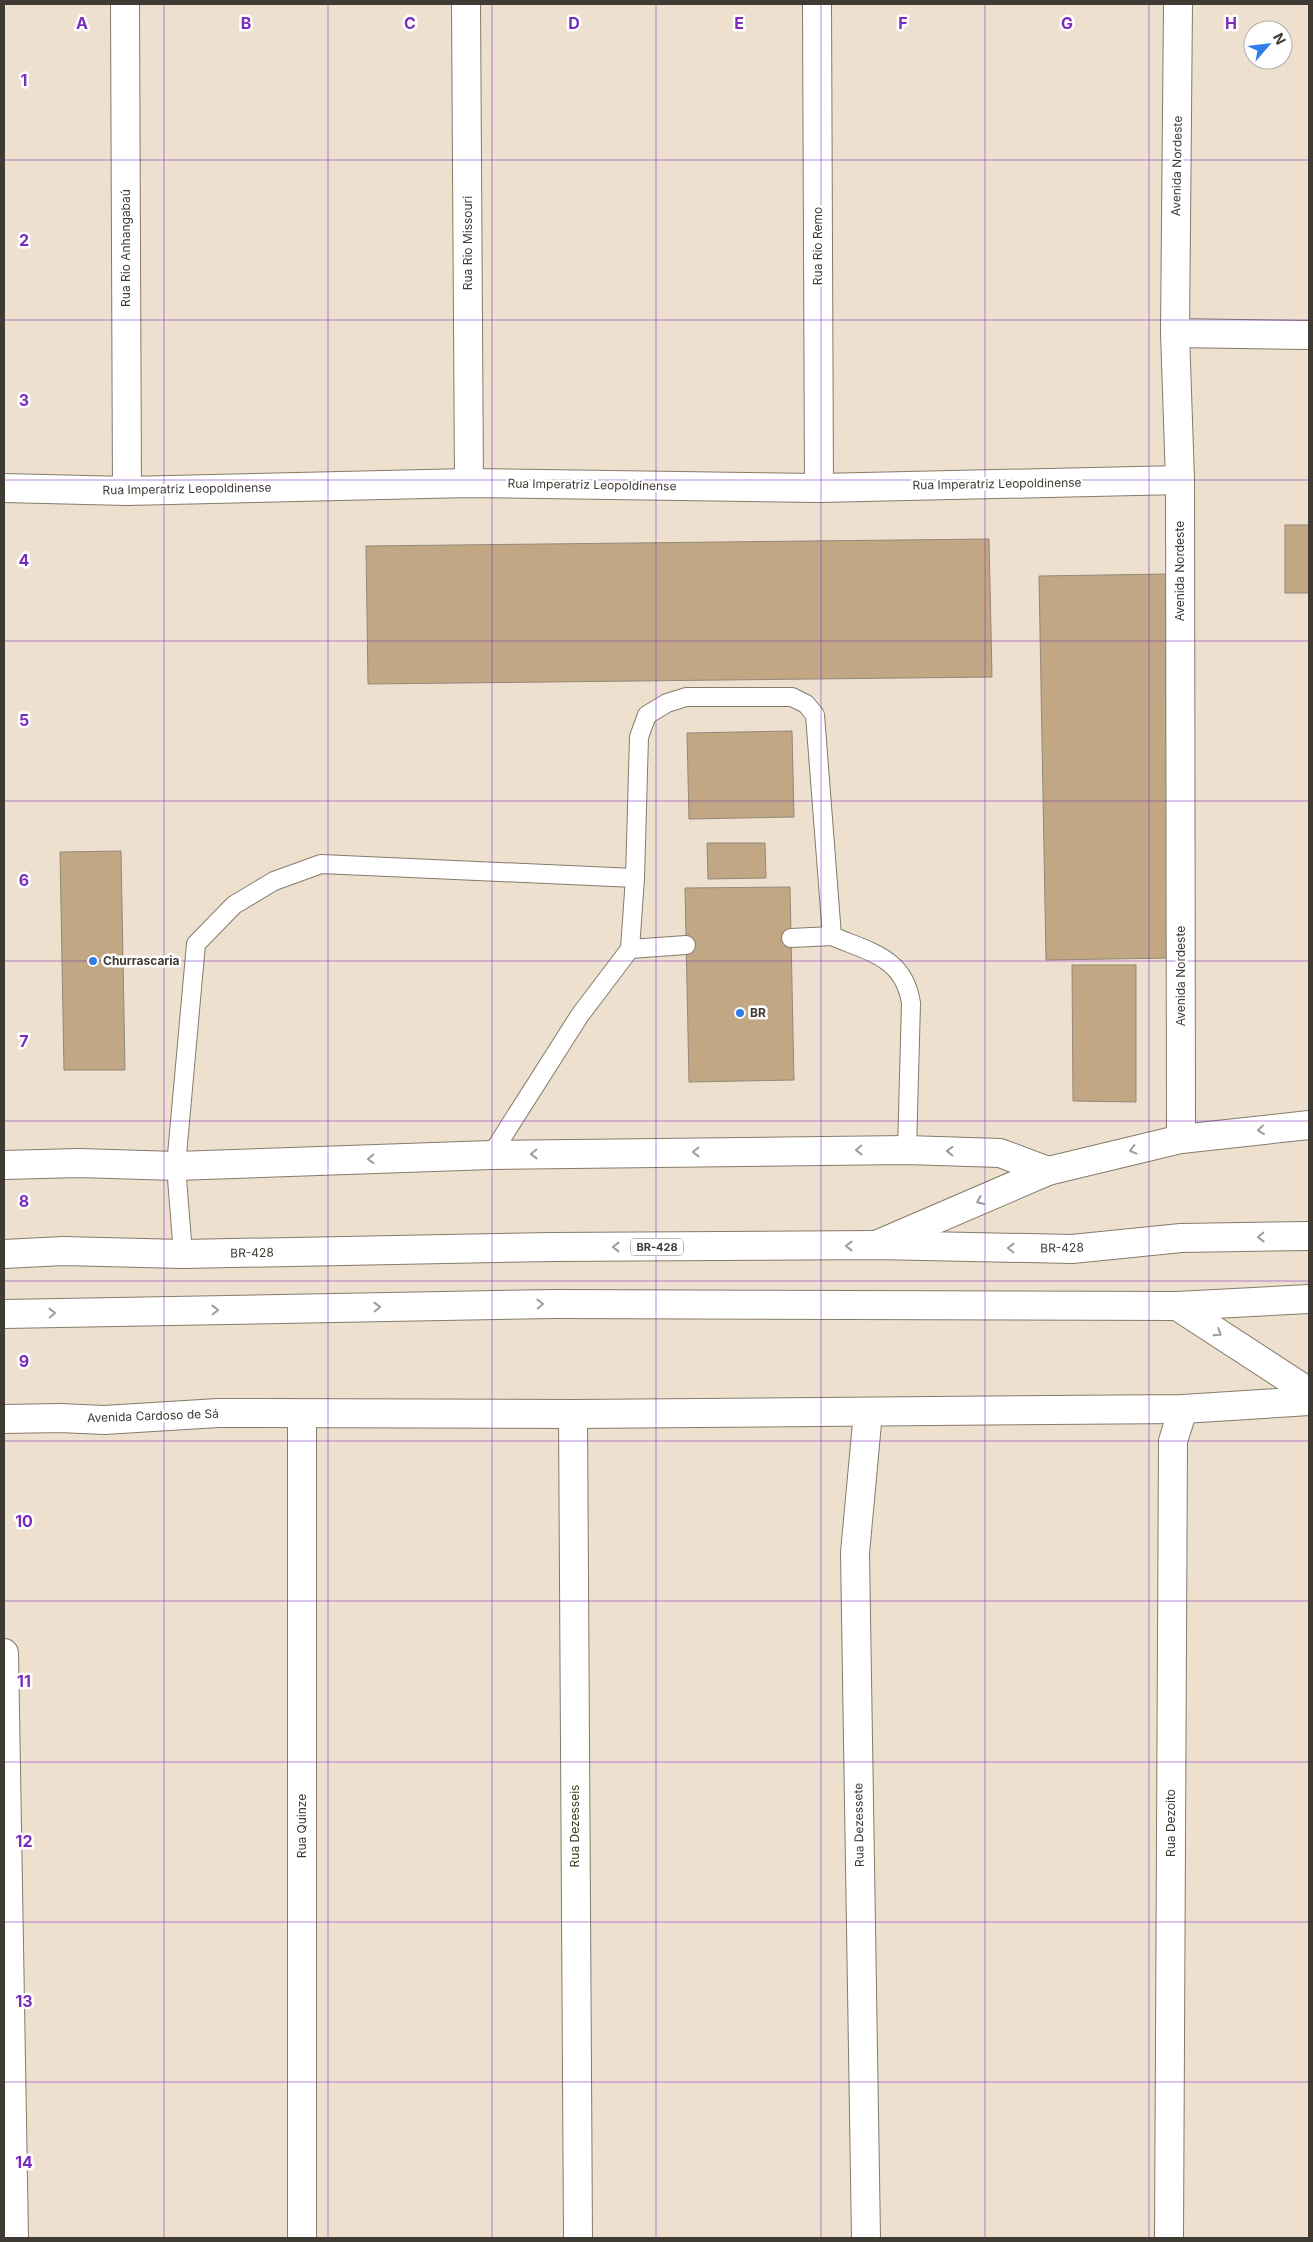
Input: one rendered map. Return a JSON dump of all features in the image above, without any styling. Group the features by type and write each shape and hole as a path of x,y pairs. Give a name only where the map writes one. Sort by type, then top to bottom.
{"main road":[{"name":"Rua Rio Anhangabaú","path":"124,4 127,491"},
{"name":"Rua Rio Missouri","path":"466,4 469,483"},
{"name":"Rua Rio Remo","path":"817,4 819,488"},
{"name":"Avenida Nordeste","path":"1178,4 1175,333 1180,480 1181,1139"},
{"path":"1175,333 1309,335"},
{"name":"Rua Imperatriz Leopoldinense","path":"4,488 127,491 469,483 819,488 1180,480"},
{"path":"876,1246 1048,1171 1181,1139 1309,1125"},
{"path":"4,1165 79,1163 176,1166 491,1155 907,1150 1000,1153 1048,1171"},
{"name":"BR-428","path":"4,1254 62,1251 183,1254 553,1247 876,1246 1072,1249 1181,1238 1309,1236"},
{"path":"4,1314 554,1304 1177,1306 1309,1299"},
{"path":"1177,1306 1309,1392"},
{"name":"Avenida Cardoso de Sá","path":"4,1419 60,1418 104,1420 218,1413 573,1414 1183,1409 1309,1401"},
{"name":"Rua Dezoito","path":"1169,2238 1173,1441 1183,1409"},
{"name":"Rua Dezessete","path":"866,2238 856,1553 868,1412"},
{"name":"Rua Quinze","path":"302,1414 302,2238"},
{"name":"Rua Dezesseis","path":"573,1414 578,2238"},
{"path":"4,1653 14,2238"}],"lane":[{"path":"491,1155 580,1015 630,949 635,878 639,737 648,715 667,703 686,697 792,697 806,704 815,715 816,723 832,936"},
{"path":"183,1254 176,1166 196,944 234,905 274,881 321,864 635,878"},
{"path":"791,938 832,936 883,958 900,971 909,989 911,1002 907,1150"},
{"path":"630,949 686,945"}],"building":[{"path":"1285,525 1309,525 1309,593 1285,593"},
{"path":"989,539 992,677 368,684 366,546"},
{"path":"1169,574 1175,958 1046,960 1039,576"},
{"path":"792,731 794,817 689,819 687,733"},
{"path":"707,843 765,843 766,878 708,879"},
{"name":"Churrascaria","path":"121,851 125,1070 64,1070 60,852"},
{"name":"BR","path":"790,887 794,1080 689,1082 685,888"},
{"path":"1072,965 1136,965 1136,1102 1073,1101"}],"place":[{"name":"Churrascaria","path":"93,961"},
{"name":"BR","path":"740,1013"}]}
